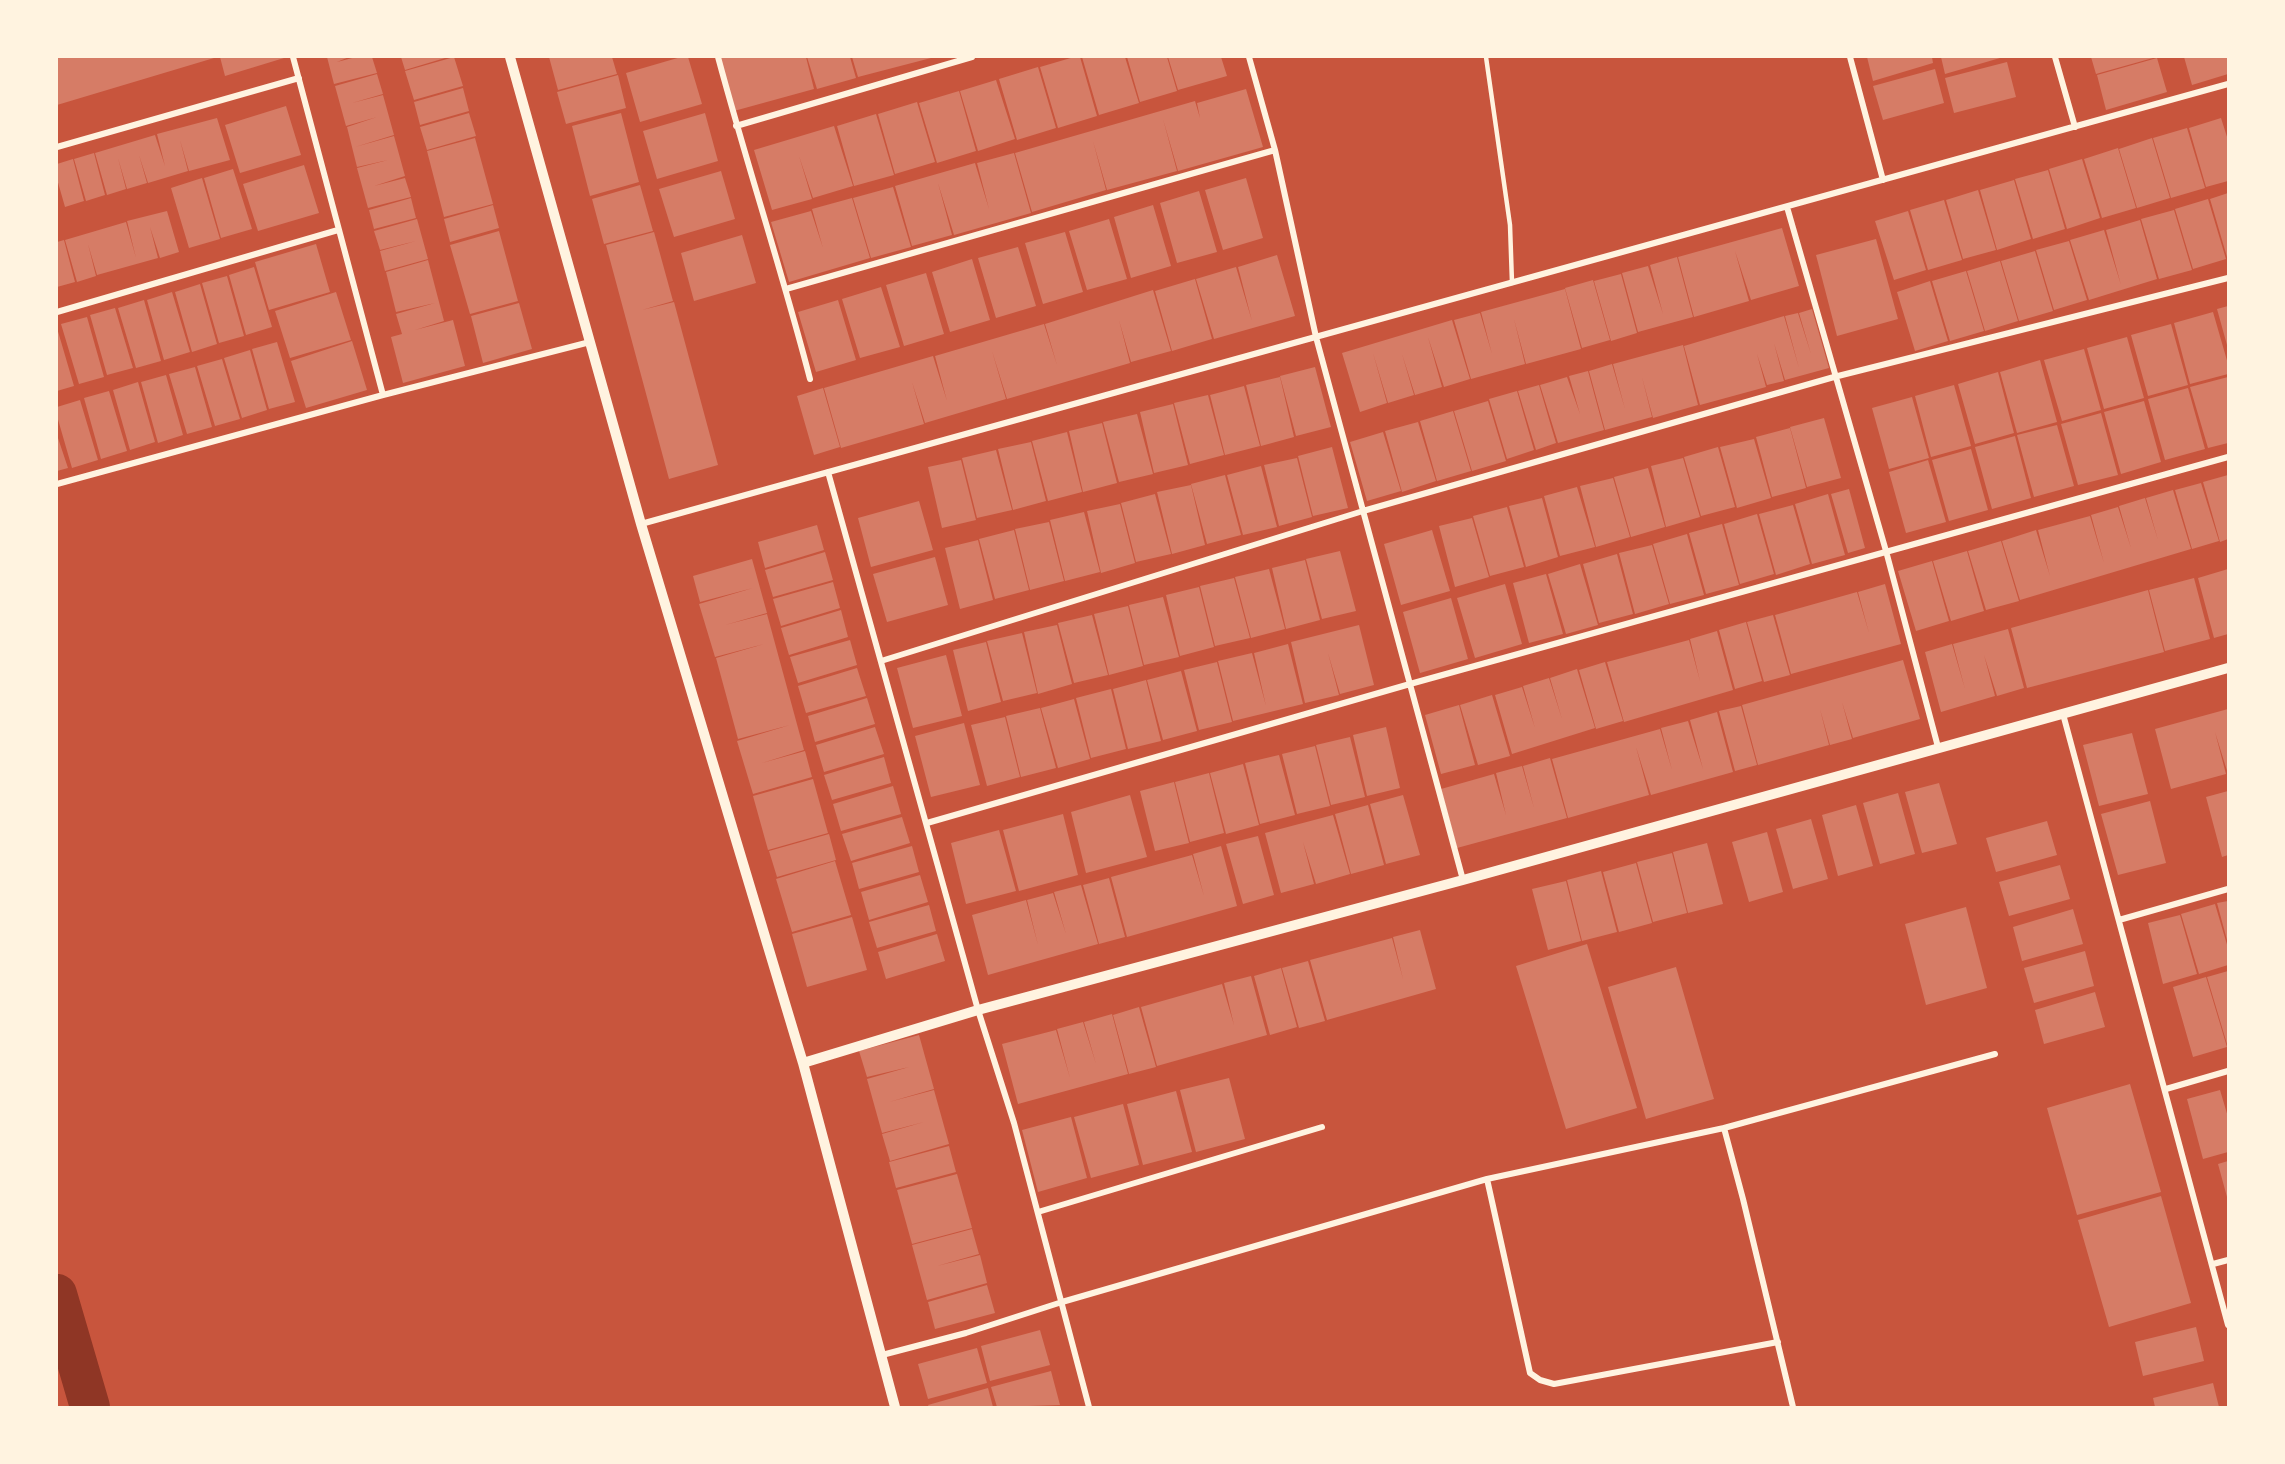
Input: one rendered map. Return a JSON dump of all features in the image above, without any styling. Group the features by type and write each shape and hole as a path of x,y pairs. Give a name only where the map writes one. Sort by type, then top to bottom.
{"street":[{"path":"293,57 383,395"},
{"path":"510,57 641,524 803,1064 895,1407"},
{"path":"718,57 810,379"},
{"path":"736,126 972,57"},
{"path":"1249,57 1275,150 1316,337 1463,880"},
{"path":"1850,57 1883,180"},
{"path":"2055,57 2075,127"},
{"path":"57,147 299,78"},
{"path":"641,524 2228,84"},
{"path":"786,289 1275,150"},
{"path":"1787,207 1834,377 1886,551 1938,747"},
{"path":"57,312 338,230"},
{"path":"881,661 1363,510 1834,377 2228,279"},
{"path":"57,484 383,395 590,342"},
{"path":"927,823 1410,684 2228,457"},
{"path":"828,472 978,1010 1014,1124 1089,1407"},
{"path":"803,1064 978,1010 1463,880 2228,668"},
{"path":"2063,714 2228,1325"},
{"path":"2119,920 2228,889"},
{"path":"882,1355 966,1333 1062,1302 1487,1179 1724,1128 1995,1054"},
{"path":"2166,1089 2228,1071"},
{"path":"1038,1212 1322,1127"},
{"path":"1724,1128 1792,1407"},
{"path":"1487,1179 1530,1373 1540,1380 1554,1384 1778,1342"},
{"path":"2213,1264 2228,1260"}],"lane":[{"path":"1486,57 1510,225 1512,283"}],"building":[{"path":"57,57 214,57 214,58 57,105"},
{"path":"220,57 284,57 284,58 225,76"},
{"path":"327,57 349,57 337,62 356,57 372,57 377,73 334,84"},
{"path":"401,57 444,57 445,58 405,70"},
{"path":"454,57 463,86 414,100 405,71"},
{"path":"549,57 612,57 617,74 558,90"},
{"path":"688,57 702,104 640,122 626,73"},
{"path":"719,57 806,57 814,89 734,111"},
{"path":"807,57 850,57 856,78 817,89"},
{"path":"852,57 931,57 931,58 858,77"},
{"path":"1080,57 1097,116 1058,128 1040,67"},
{"path":"1082,57 1125,57 1139,103 1099,115"},
{"path":"1127,57 1167,57 1177,91 1140,102"},
{"path":"1168,57 1221,57 1227,76 1178,90"},
{"path":"1867,57 1932,57 1933,63 1873,81"},
{"path":"1941,57 2000,57 2000,58 1945,74"},
{"path":"2091,57 2153,57 2153,58 2096,74"},
{"path":"2184,57 2228,57 2228,74 2192,85"},
{"path":"2157,58 2167,92 2106,110 2097,75"},
{"path":"2007,62 2016,97 1954,113 1945,78"},
{"path":"1038,67 1056,128 1017,140 999,79"},
{"path":"1935,69 1944,103 1883,120 1873,86"},
{"path":"377,74 383,94 352,103 383,95 394,135 355,147 394,136 405,176 374,186 405,178 411,197 368,208 357,168 388,160 357,167 347,127 377,117 346,126 335,86"},
{"path":"618,75 626,108 566,124 557,92"},
{"path":"996,80 1015,139 978,151 960,91"},
{"path":"463,88 469,111 420,125 414,102"},
{"path":"1246,89 1263,147 1178,171 1163,119 1177,171 1107,190 1093,141 1106,190 1032,212 1015,153 1195,101 1200,118 1197,103"},
{"path":"959,91 976,151 937,163 919,103"},
{"path":"917,102 935,162 895,174 878,114"},
{"path":"286,106 301,155 240,173 225,125"},
{"path":"469,113 476,136 427,150 420,127"},
{"path":"621,113 639,182 590,196 572,126"},
{"path":"705,113 718,161 657,179 643,131"},
{"path":"876,114 894,175 854,186 837,126"},
{"path":"217,118 230,160 189,171 180,140 188,171 148,183 139,155 147,183 127,189 118,158 126,189 107,195 95,153 155,135 165,166 157,134"},
{"path":"2221,118 2228,140 2228,181 2206,187 2189,128"},
{"path":"834,126 853,186 813,198 799,156 812,199 772,210 754,150"},
{"path":"2187,128 2205,188 2171,198 2153,138"},
{"path":"475,138 493,204 444,217 427,151"},
{"path":"2152,138 2170,198 2137,208 2119,149"},
{"path":"2118,148 2136,208 2102,218 2084,159"},
{"path":"94,153 105,195 86,201 74,159"},
{"path":"1014,153 1031,213 954,235 938,183 952,235 912,246 895,186 975,163 989,209 977,163"},
{"path":"73,159 84,201 65,207 57,179 57,164"},
{"path":"2082,159 2100,218 2067,229 2049,169"},
{"path":"304,165 319,213 258,231 243,184"},
{"path":"233,169 252,229 221,238 204,178"},
{"path":"2048,170 2065,229 2033,239 2015,179"},
{"path":"721,171 735,219 674,237 659,189"},
{"path":"202,178 220,239 189,248 171,188"},
{"path":"1246,178 1263,238 1223,250 1205,190"},
{"path":"2014,180 2031,239 1997,250 1980,190"},
{"path":"640,185 653,231 604,244 592,199"},
{"path":"893,187 911,247 871,258 853,198"},
{"path":"1978,190 1996,250 1963,259 1946,200"},
{"path":"1199,191 1217,252 1177,263 1160,203"},
{"path":"2228,193 2228,257 2227,257 2210,199"},
{"path":"411,198 416,218 374,229 369,210"},
{"path":"852,198 870,258 789,282 771,222 811,211 823,248 812,209"},
{"path":"2208,199 2226,259 2193,269 2175,209"},
{"path":"1944,200 1962,260 1928,270 1910,210"},
{"path":"493,205 499,228 450,242 444,219"},
{"path":"1153,205 1171,266 1131,278 1114,217"},
{"path":"2174,210 2192,270 2159,279 2141,219"},
{"path":"167,211 179,252 160,258 150,227 158,258 97,275 88,244 96,276 77,282 65,240 126,222 136,258 127,221"},
{"path":"1908,211 1926,270 1894,280 1875,221"},
{"path":"417,219 428,259 385,271 380,251 416,241 380,250 374,231"},
{"path":"1109,219 1127,279 1087,290 1069,231"},
{"path":"2140,220 2157,279 2089,300 2070,240 2104,230 2121,285 2106,230"},
{"path":"1782,228 1799,286 1751,300 1735,251 1749,301 1694,317 1678,257"},
{"path":"499,231 518,301 470,314 450,245"},
{"path":"654,232 673,301 642,310 674,302 718,465 669,479 606,245"},
{"path":"1065,232 1083,292 1043,304 1025,243"},
{"path":"742,235 756,283 694,301 681,253"},
{"path":"1876,239 1898,319 1837,336 1816,255"},
{"path":"64,240 75,282 57,287 57,242"},
{"path":"2069,241 2087,300 2054,310 2036,250"},
{"path":"316,244 330,292 269,310 255,262"},
{"path":"1018,247 1036,306 996,318 978,258"},
{"path":"2035,251 2053,311 2019,321 2001,261"},
{"path":"1277,255 1295,316 1214,339 1196,279 1236,267 1252,321 1238,267"},
{"path":"1677,257 1693,317 1638,332 1622,273 1648,266 1663,314 1650,265"},
{"path":"972,259 990,320 950,332 932,272"},
{"path":"428,260 444,321 415,330 453,320 465,366 403,383 391,337 402,334 396,314 435,303 396,312 386,272"},
{"path":"2000,261 2018,321 1985,331 1967,271"},
{"path":"254,267 272,327 246,335 229,275"},
{"path":"1966,271 1984,331 1950,341 1932,281"},
{"path":"926,273 944,334 904,346 886,285"},
{"path":"1621,274 1637,333 1611,341 1594,281"},
{"path":"227,276 244,336 219,343 202,283"},
{"path":"1195,279 1212,339 1172,351 1155,291"},
{"path":"1593,280 1610,340 1582,348 1565,288"},
{"path":"1930,281 1948,341 1915,351 1897,292"},
{"path":"200,284 217,344 192,352 175,292"},
{"path":"881,287 900,347 860,358 842,299"},
{"path":"1565,289 1581,349 1526,364 1514,319 1525,364 1471,379 1454,320 1480,313 1492,354 1481,312"},
{"path":"1153,290 1171,351 1131,362 1119,320 1130,363 1007,399 992,351 1006,399 925,423 912,382 924,424 841,448 824,388 933,356 947,401 935,356 1044,324 1057,365 1045,324"},
{"path":"172,292 190,352 164,360 147,300"},
{"path":"336,292 351,340 290,358 275,311"},
{"path":"144,300 161,361 136,368 118,308"},
{"path":"838,300 856,360 816,372 798,312"},
{"path":"519,303 532,349 483,363 471,316"},
{"path":"2228,306 2228,345 2227,345 2217,309"},
{"path":"115,308 133,368 107,375 90,315"},
{"path":"1812,309 1829,368 1785,380 1774,343 1784,381 1767,385 1757,354 1766,387 1700,405 1684,346 1784,316 1799,368 1785,316 1798,313 1811,354 1799,313"},
{"path":"2213,312 2228,364 2228,374 2190,384 2174,323"},
{"path":"87,317 104,377 79,384 61,324"},
{"path":"1452,320 1470,379 1444,387 1428,337 1442,387 1415,395 1402,354 1414,395 1388,403 1373,353 1387,403 1360,412 1342,353"},
{"path":"2171,324 2188,385 2148,396 2131,335"},
{"path":"57,328 74,386 57,391"},
{"path":"2127,337 2144,398 2104,409 2087,348"},
{"path":"352,341 367,390 306,408 291,361"},
{"path":"277,342 295,402 269,409 252,349"},
{"path":"1683,345 1698,405 1653,418 1642,377 1652,417 1605,430 1589,371 1612,364 1625,409 1613,364"},
{"path":"2084,349 2101,410 2062,421 2044,360"},
{"path":"250,350 267,410 242,418 224,358"},
{"path":"222,359 240,419 215,426 197,366"},
{"path":"2040,360 2057,422 2017,433 2000,372"},
{"path":"195,367 212,427 187,434 169,374"},
{"path":"1315,367 1331,427 1296,436 1280,376"},
{"path":"1588,371 1604,430 1558,443 1540,385 1567,377 1580,414 1569,376"},
{"path":"1998,372 2014,433 1975,444 1958,384"},
{"path":"166,375 183,435 158,443 141,382"},
{"path":"1280,377 1294,437 1261,446 1246,385"},
{"path":"2228,377 2228,443 2208,448 2190,387"},
{"path":"138,382 155,442 130,450 113,390"},
{"path":"1539,385 1556,443 1536,450 1518,391"},
{"path":"1954,385 1971,446 1931,457 1915,396"},
{"path":"1244,386 1260,446 1225,455 1210,395"},
{"path":"823,388 840,447 814,455 797,396"},
{"path":"2188,388 2205,449 2165,460 2148,399"},
{"path":"109,391 127,451 101,459 84,398"},
{"path":"1517,391 1534,450 1507,459 1489,399"},
{"path":"1208,395 1224,455 1190,464 1174,403"},
{"path":"1912,397 1929,458 1889,469 1872,408"},
{"path":"80,400 98,460 72,468 57,416 57,407"},
{"path":"1488,401 1506,461 1472,471 1454,411"},
{"path":"2144,401 2161,462 2121,474 2104,412"},
{"path":"1173,404 1188,465 1154,473 1140,412"},
{"path":"1453,411 1471,471 1437,481 1420,421"},
{"path":"2101,413 2118,475 2078,485 2061,424"},
{"path":"1137,414 1153,474 1119,482 1103,422"},
{"path":"1824,418 1841,478 1807,487 1790,427"},
{"path":"1418,422 1436,481 1402,492 1385,431"},
{"path":"1102,423 1117,483 1083,492 1069,431"},
{"path":"2057,425 2074,486 2034,497 2017,435"},
{"path":"1790,428 1806,488 1772,497 1756,437"},
{"path":"1067,432 1082,492 1048,501 1032,441"},
{"path":"1383,432 1401,491 1367,501 1350,442"},
{"path":"57,435 68,468 57,471"},
{"path":"2015,436 2031,498 1992,509 1975,447"},
{"path":"1754,439 1771,498 1737,508 1720,447"},
{"path":"1031,442 1046,501 1013,510 998,449"},
{"path":"1332,447 1348,508 1313,516 1298,456"},
{"path":"1718,447 1735,507 1701,516 1684,457"},
{"path":"1971,449 1988,510 1949,521 1932,460"},
{"path":"996,450 1012,510 977,518 962,458"},
{"path":"1297,458 1312,517 1279,526 1264,465"},
{"path":"1683,458 1700,517 1666,527 1651,466"},
{"path":"961,460 976,520 942,528 928,467"},
{"path":"1928,460 1946,522 1906,533 1889,472"},
{"path":"1261,466 1277,527 1243,535 1227,475"},
{"path":"1648,468 1665,527 1631,537 1614,477"},
{"path":"1225,475 1241,535 1207,544 1191,484"},
{"path":"2228,475 2228,539 2220,542 2203,482"},
{"path":"1613,478 1630,537 1596,547 1580,486"},
{"path":"2201,483 2219,541 2192,549 2175,490"},
{"path":"1191,485 1205,545 1172,554 1157,492"},
{"path":"1577,487 1595,547 1560,556 1544,496"},
{"path":"1849,489 1865,548 1848,553 1831,494"},
{"path":"2173,490 2191,549 2020,600 2002,541 2036,530 2050,576 2038,530 2090,516 2104,563 2091,515 2118,507 2131,548 2119,506 2145,498 2158,540 2146,498"},
{"path":"1155,494 1171,554 1136,562 1121,503"},
{"path":"1828,494 1845,555 1812,564 1795,504"},
{"path":"1542,498 1558,557 1526,567 1509,506"},
{"path":"919,501 933,550 871,567 858,518"},
{"path":"1120,504 1135,563 1101,573 1087,511"},
{"path":"1793,505 1810,564 1776,575 1759,514"},
{"path":"1507,507 1524,567 1490,576 1473,516"},
{"path":"1084,512 1100,572 1065,581 1050,520"},
{"path":"1757,514 1774,574 1740,584 1724,524"},
{"path":"1472,518 1489,577 1455,587 1439,526"},
{"path":"1049,522 1064,581 1030,590 1015,529"},
{"path":"1722,524 1739,585 1706,594 1689,533"},
{"path":"817,525 824,550 765,568 758,542"},
{"path":"1014,530 1029,590 995,599 979,539"},
{"path":"1432,530 1450,591 1401,605 1384,544"},
{"path":"1687,534 1704,595 1670,604 1653,544"},
{"path":"978,540 993,600 960,609 945,548"},
{"path":"2001,541 2019,601 1986,610 1968,551"},
{"path":"1652,545 1669,604 1635,614 1619,553"},
{"path":"1340,551 1356,611 1322,619 1306,559"},
{"path":"1967,551 1984,611 1951,621 1933,561"},
{"path":"825,552 833,580 773,597 765,570"},
{"path":"1617,554 1633,614 1599,623 1583,564"},
{"path":"935,557 948,605 887,622 873,574"},
{"path":"752,559 767,613 725,625 767,614 804,750 762,763 805,751 812,777 753,794 737,741 790,725 738,739 716,658 764,644 715,657 699,604 753,588 700,602 693,576"},
{"path":"1305,560 1320,620 1286,629 1272,568"},
{"path":"1932,561 1949,621 1916,631 1898,571"},
{"path":"1580,564 1598,625 1566,634 1548,574"},
{"path":"1269,569 1285,629 1251,638 1235,577"},
{"path":"2228,569 2228,634 2214,638 2198,578"},
{"path":"1546,574 1563,634 1529,643 1513,583"},
{"path":"1234,578 1250,638 1215,646 1200,586"},
{"path":"2194,578 2210,639 2165,651 2149,590"},
{"path":"833,582 840,608 781,626 773,599"},
{"path":"1505,584 1522,644 1475,658 1457,598"},
{"path":"1885,584 1901,644 1791,674 1775,615 1857,592 1869,633 1858,592"},
{"path":"1199,587 1214,647 1180,656 1166,595"},
{"path":"2148,590 2164,652 2027,688 2011,628"},
{"path":"1163,597 1179,657 1144,665 1129,605"},
{"path":"1451,598 1468,659 1420,673 1403,612"},
{"path":"1128,606 1143,666 1109,675 1094,614"},
{"path":"841,610 848,637 789,655 781,628"},
{"path":"1092,615 1108,675 1074,683 1058,623"},
{"path":"1773,615 1790,675 1764,682 1747,622"},
{"path":"1746,622 1762,681 1735,689 1719,630"},
{"path":"1057,625 1072,684 1038,694 1024,632"},
{"path":"1359,625 1374,685 1340,694 1328,653 1339,695 1305,703 1291,642"},
{"path":"2008,629 2024,688 1997,696 1984,655 1995,696 1941,712 1925,652 1952,644 1965,689 1953,644"},
{"path":"1717,631 1733,690 1624,722 1607,662 1689,640 1700,681 1690,639"},
{"path":"1022,633 1037,693 1003,701 987,641"},
{"path":"850,640 857,665 798,683 790,657"},
{"path":"986,642 1001,702 968,711 953,650"},
{"path":"1288,644 1303,704 1233,721 1218,661 1252,653 1266,706 1254,653"},
{"path":"946,655 962,716 913,728 897,668"},
{"path":"1903,660 1920,719 1853,738 1842,702 1852,739 1830,745 1820,709 1829,745 1758,765 1742,705"},
{"path":"1217,662 1232,722 1199,730 1184,670"},
{"path":"1605,662 1623,721 1596,729 1579,670"},
{"path":"857,668 866,696 806,713 798,686"},
{"path":"1577,669 1595,728 1512,754 1495,695 1522,687 1535,728 1523,686 1549,678 1562,719 1550,678"},
{"path":"1181,671 1197,731 1163,740 1147,680"},
{"path":"1146,680 1161,741 1128,749 1113,689"},
{"path":"1111,689 1126,749 1091,758 1076,698"},
{"path":"1492,695 1510,756 1478,765 1460,705"},
{"path":"867,698 875,724 815,742 808,716"},
{"path":"1074,699 1090,759 1058,768 1041,708"},
{"path":"1459,705 1475,765 1441,774 1425,715"},
{"path":"1741,706 1757,765 1735,771 1719,711"},
{"path":"1040,708 1056,768 1021,777 1006,716"},
{"path":"2228,709 2228,774 2215,732 2226,774 2171,789 2155,729"},
{"path":"1717,712 1733,772 1651,795 1636,747 1649,795 1568,818 1552,759 1660,729 1672,770 1661,728 1688,721 1703,769 1690,720"},
{"path":"1005,717 1020,777 987,786 971,725"},
{"path":"964,723 980,785 931,797 915,736"},
{"path":"875,727 884,754 824,772 816,745"},
{"path":"1386,727 1400,788 1367,796 1353,735"},
{"path":"2132,733 2148,794 2099,806 2083,745"},
{"path":"1350,737 1365,797 1331,805 1316,745"},
{"path":"1315,746 1330,806 1297,814 1282,754"},
{"path":"1279,755 1295,815 1260,824 1245,763"},
{"path":"884,757 891,783 832,800 824,775"},
{"path":"1550,758 1567,818 1457,848 1441,789 1494,774 1506,815 1496,773 1522,766 1534,808 1523,766"},
{"path":"1243,764 1259,825 1226,834 1210,773"},
{"path":"1209,773 1224,833 1190,842 1175,782"},
{"path":"813,779 828,833 768,850 753,796"},
{"path":"1174,782 1189,843 1155,851 1140,791"},
{"path":"1939,783 1957,844 1922,853 1905,792"},
{"path":"893,786 901,814 841,831 833,804"},
{"path":"2228,791 2228,855 2222,857 2206,797"},
{"path":"1898,793 1915,854 1880,864 1863,803"},
{"path":"1130,795 1147,857 1086,873 1071,812"},
{"path":"1403,795 1420,855 1386,864 1370,804"},
{"path":"2150,801 2166,863 2118,875 2101,814"},
{"path":"1368,805 1384,865 1351,874 1335,814"},
{"path":"1856,805 1873,866 1838,876 1822,815"},
{"path":"1063,814 1078,875 1019,891 1003,830"},
{"path":"1333,815 1350,874 1316,884 1303,842 1314,884 1281,893 1265,833"},
{"path":"902,817 910,843 851,861 842,834"},
{"path":"1811,819 1828,879 1793,889 1776,829"},
{"path":"2047,821 2057,855 1996,872 1986,838"},
{"path":"999,830 1016,891 966,904 951,843"},
{"path":"1767,832 1783,892 1749,902 1732,842"},
{"path":"829,834 836,860 777,877 769,851"},
{"path":"1258,836 1274,895 1243,904 1226,844"},
{"path":"1707,843 1723,904 1688,913 1673,852"},
{"path":"912,846 919,872 859,889 852,863"},
{"path":"1221,846 1237,906 1127,937 1111,877 1192,855 1204,896 1193,854"},
{"path":"1672,853 1687,913 1653,922 1637,862"},
{"path":"835,861 851,915 792,932 776,879"},
{"path":"1636,863 1652,923 1619,932 1603,872"},
{"path":"2060,865 2070,899 2009,916 1999,882"},
{"path":"1601,871 1617,932 1582,941 1567,880"},
{"path":"920,875 928,902 869,920 861,892"},
{"path":"1109,878 1125,937 1099,944 1083,885"},
{"path":"1566,881 1581,941 1548,950 1532,889"},
{"path":"1081,885 1098,944 988,975 972,915 1026,900 1038,945 1027,900 1053,893 1066,934 1054,892"},
{"path":"2228,901 2228,940 2227,940 2217,903"},
{"path":"2215,904 2228,948 2228,965 2199,974 2181,914"},
{"path":"929,905 936,931 877,948 869,922"},
{"path":"1966,907 1987,988 1926,1005 1905,924"},
{"path":"2073,909 2083,944 2022,961 2013,927"},
{"path":"2180,915 2197,974 2163,984 2148,923"},
{"path":"852,917 867,970 807,987 792,934"},
{"path":"1420,930 1436,989 1327,1020 1310,960 1392,938 1403,979 1393,937"},
{"path":"937,934 945,961 886,979 878,952"},
{"path":"1587,944 1637,1108 1566,1129 1516,966"},
{"path":"2085,951 2094,986 2034,1003 2024,968"},
{"path":"1308,961 1325,1021 1299,1028 1282,968"},
{"path":"1676,967 1714,1099 1646,1119 1608,987"},
{"path":"1281,968 1297,1027 1270,1035 1254,976"},
{"path":"2228,971 2228,1044 2227,1044 2207,977"},
{"path":"1251,976 1267,1035 1157,1066 1141,1007 1222,984 1234,1025 1224,983"},
{"path":"2206,977 2227,1047 2193,1057 2173,987"},
{"path":"2095,992 2105,1027 2044,1044 2035,1010"},
{"path":"1139,1007 1156,1067 1129,1074 1113,1015"},
{"path":"1112,1014 1128,1074 1018,1104 1002,1044 1056,1030 1070,1078 1057,1029 1083,1022 1096,1064 1084,1022"},
{"path":"919,1035 934,1089 889,1102 934,1090 949,1144 890,1161 882,1134 924,1122 882,1133 867,1079 909,1067 867,1077 859,1051"},
{"path":"1229,1078 1245,1139 1196,1152 1180,1090"},
{"path":"2130,1084 2161,1192 2077,1215 2047,1108"},
{"path":"2220,1090 2228,1117 2228,1152 2203,1159 2187,1099"},
{"path":"1176,1091 1192,1152 1143,1165 1127,1104"},
{"path":"1123,1104 1139,1165 1091,1178 1074,1117"},
{"path":"1071,1117 1087,1178 1038,1192 1022,1130"},
{"path":"949,1146 956,1172 896,1188 889,1162"},
{"path":"2228,1161 2228,1197 2227,1197 2218,1164"},
{"path":"957,1174 972,1228 912,1244 897,1190"},
{"path":"2161,1196 2191,1303 2109,1327 2078,1220"},
{"path":"972,1229 979,1254 937,1266 980,1255 987,1283 927,1300 912,1245"},
{"path":"987,1285 995,1313 935,1329 928,1302"},
{"path":"2196,1327 2204,1361 2143,1376 2135,1342"},
{"path":"1040,1330 1050,1365 990,1381 981,1346"},
{"path":"977,1348 987,1383 928,1399 918,1364"},
{"path":"1051,1371 1060,1405 997,1407 991,1387"},
{"path":"2213,1383 2219,1407 2155,1407 2153,1398"},
{"path":"988,1388 993,1407 929,1407 928,1405"}],"waterway":[{"path":"57,1294 90,1407"}]}
